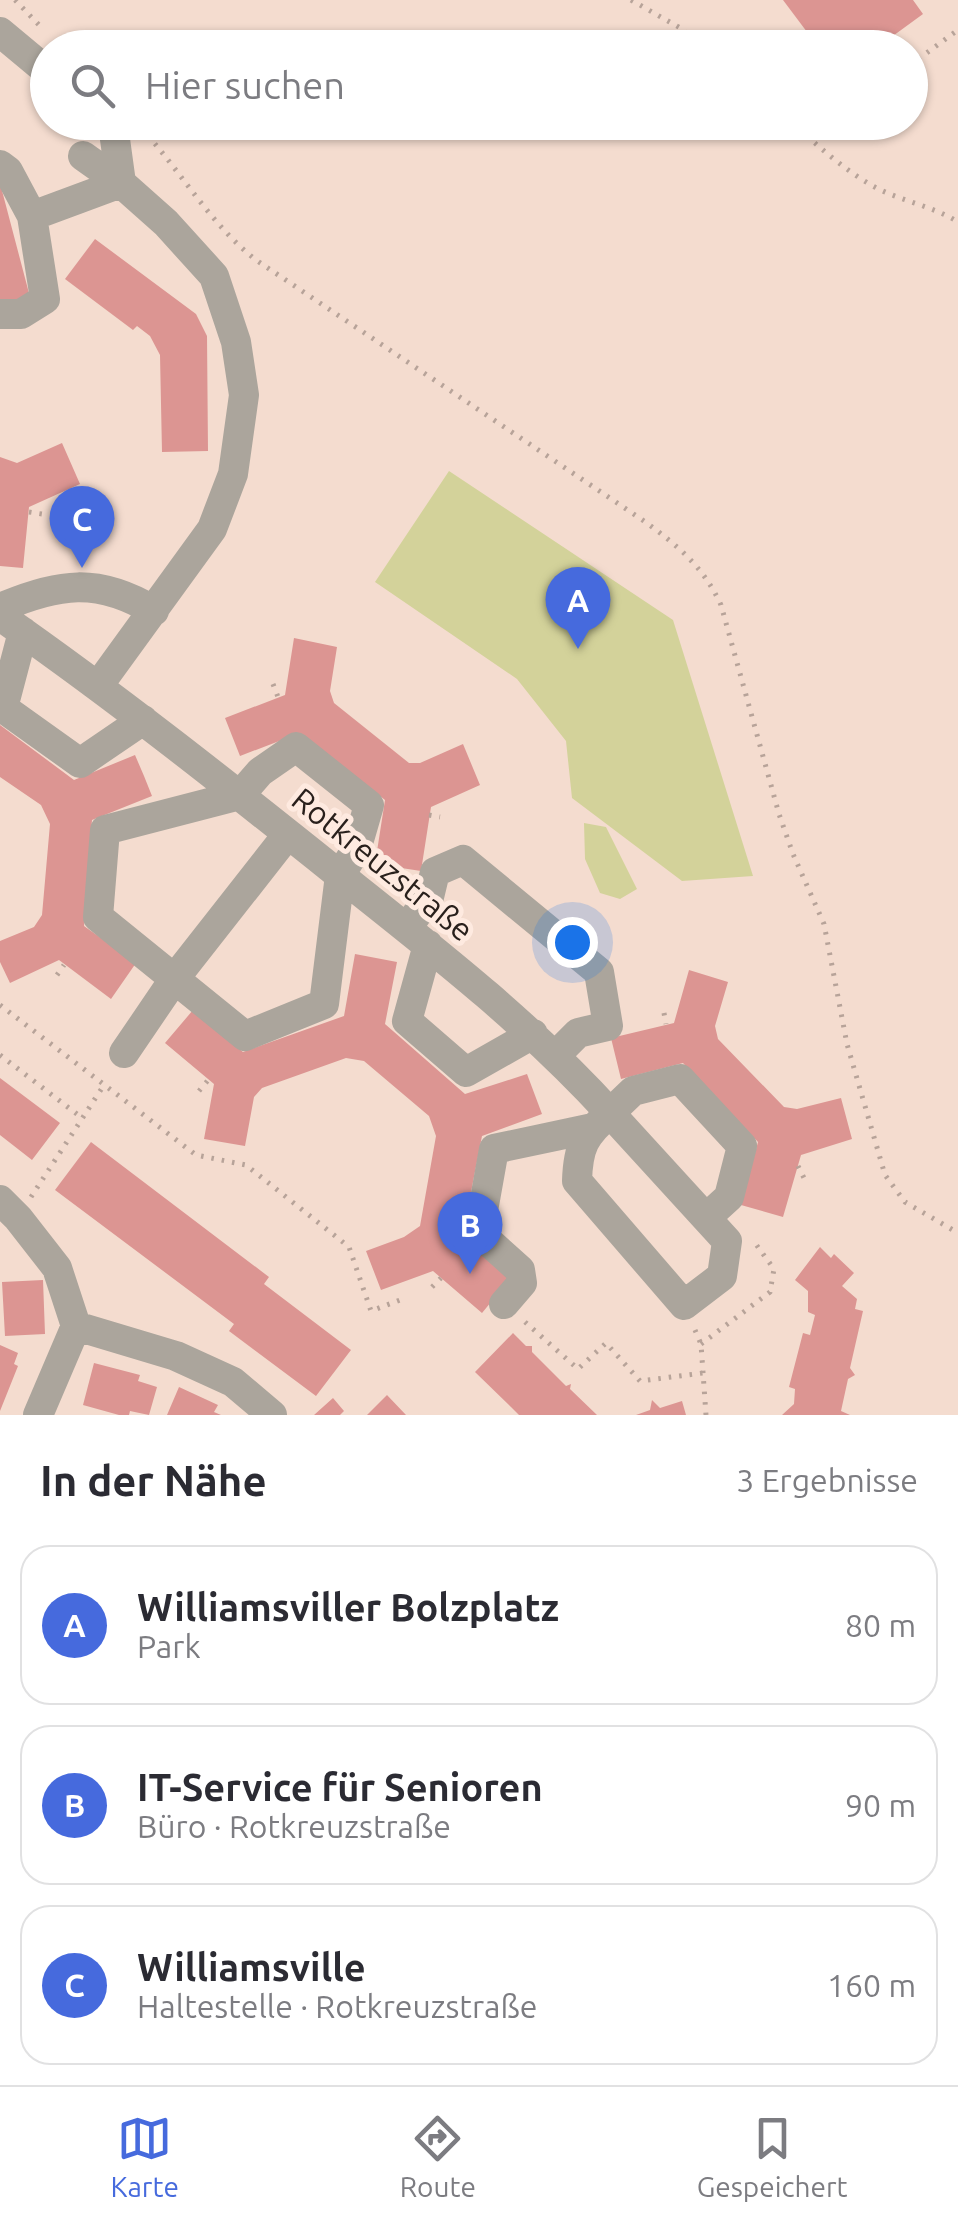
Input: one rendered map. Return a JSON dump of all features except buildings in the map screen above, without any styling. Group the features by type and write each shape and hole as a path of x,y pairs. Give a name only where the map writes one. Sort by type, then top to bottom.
{"street":[{"path":"0,32 30,57"},
{"path":"115,140 121,182"},
{"path":"83,156 121,182 166,223 214,276 236,342 244,395 233,474 212,529 98,686"},
{"path":"0,165 8,171 32,216 45,299 22,314 0,314"},
{"path":"32,216 121,182"},
{"path":"0,608 36,593 94,586 127,595 154,611"},
{"path":"11,624 3,708 80,764 143,720"},
{"name":"Rotkreuzstraße","path":"11,624 240,795 557,1054 602,1120 727,1241 722,1276 684,1304"},
{"path":"296,747 370,805 356,850 340,875 324,1004 245,1036 98,917 105,830 240,795 260,772 296,747"},
{"path":"124,1053 175,978 288,834"},
{"path":"533,1034 466,1072 407,1021 418,937 435,872 463,860 599,972 608,1026 578,1033 557,1054"},
{"path":"684,1304 577,1181 578,1152 602,1120 633,1092 680,1079 742,1146 729,1197 706,1218"},
{"path":"504,1304 522,1283 520,1270 478,1233 494,1149 602,1120"},
{"path":"9,1209 57,1268 76,1326 38,1415"},
{"path":"76,1326 176,1356 233,1382 272,1415"}],"path":[{"path":"15,0 44,30"},
{"path":"631,0 683,30"},
{"path":"928,52 958,30"},
{"path":"151,140 242,250 644,521 701,568 721,605 793,854 824,924 847,1044 885,1174 905,1202 958,1233"},
{"path":"811,140 874,188 938,209 958,222"},
{"path":"28,512 42,514"},
{"path":"273,684 278,698"},
{"path":"430,815 440,817"},
{"path":"57,974 64,965"},
{"path":"0,1005 196,1154 246,1165 349,1247 371,1311 400,1300"},
{"path":"664,1013 666,1024"},
{"path":"9,1209 82,1118 124,1053"},
{"path":"0,1056 82,1118"},
{"path":"199,1091 209,1080"},
{"path":"798,1166 806,1182"},
{"path":"701,1344 770,1292 774,1269 753,1239"},
{"path":"432,1288 441,1278"},
{"path":"504,1304 578,1369 606,1343 640,1381 703,1372"},
{"path":"684,1304 701,1344 706,1415"}],"shaded area":[{"path":"449,471 673,620 753,876 682,881 572,798 566,741 517,679 375,582"},
{"path":"584,823 606,827 637,889 620,899 600,893 585,859"}],"place":[{"name":"Williamsville","path":"82,568"},
{"name":"Williamsviller Bolzplatz","path":"578,649"},
{"name":"IT-Service für Senioren","path":"470,1274"}]}
